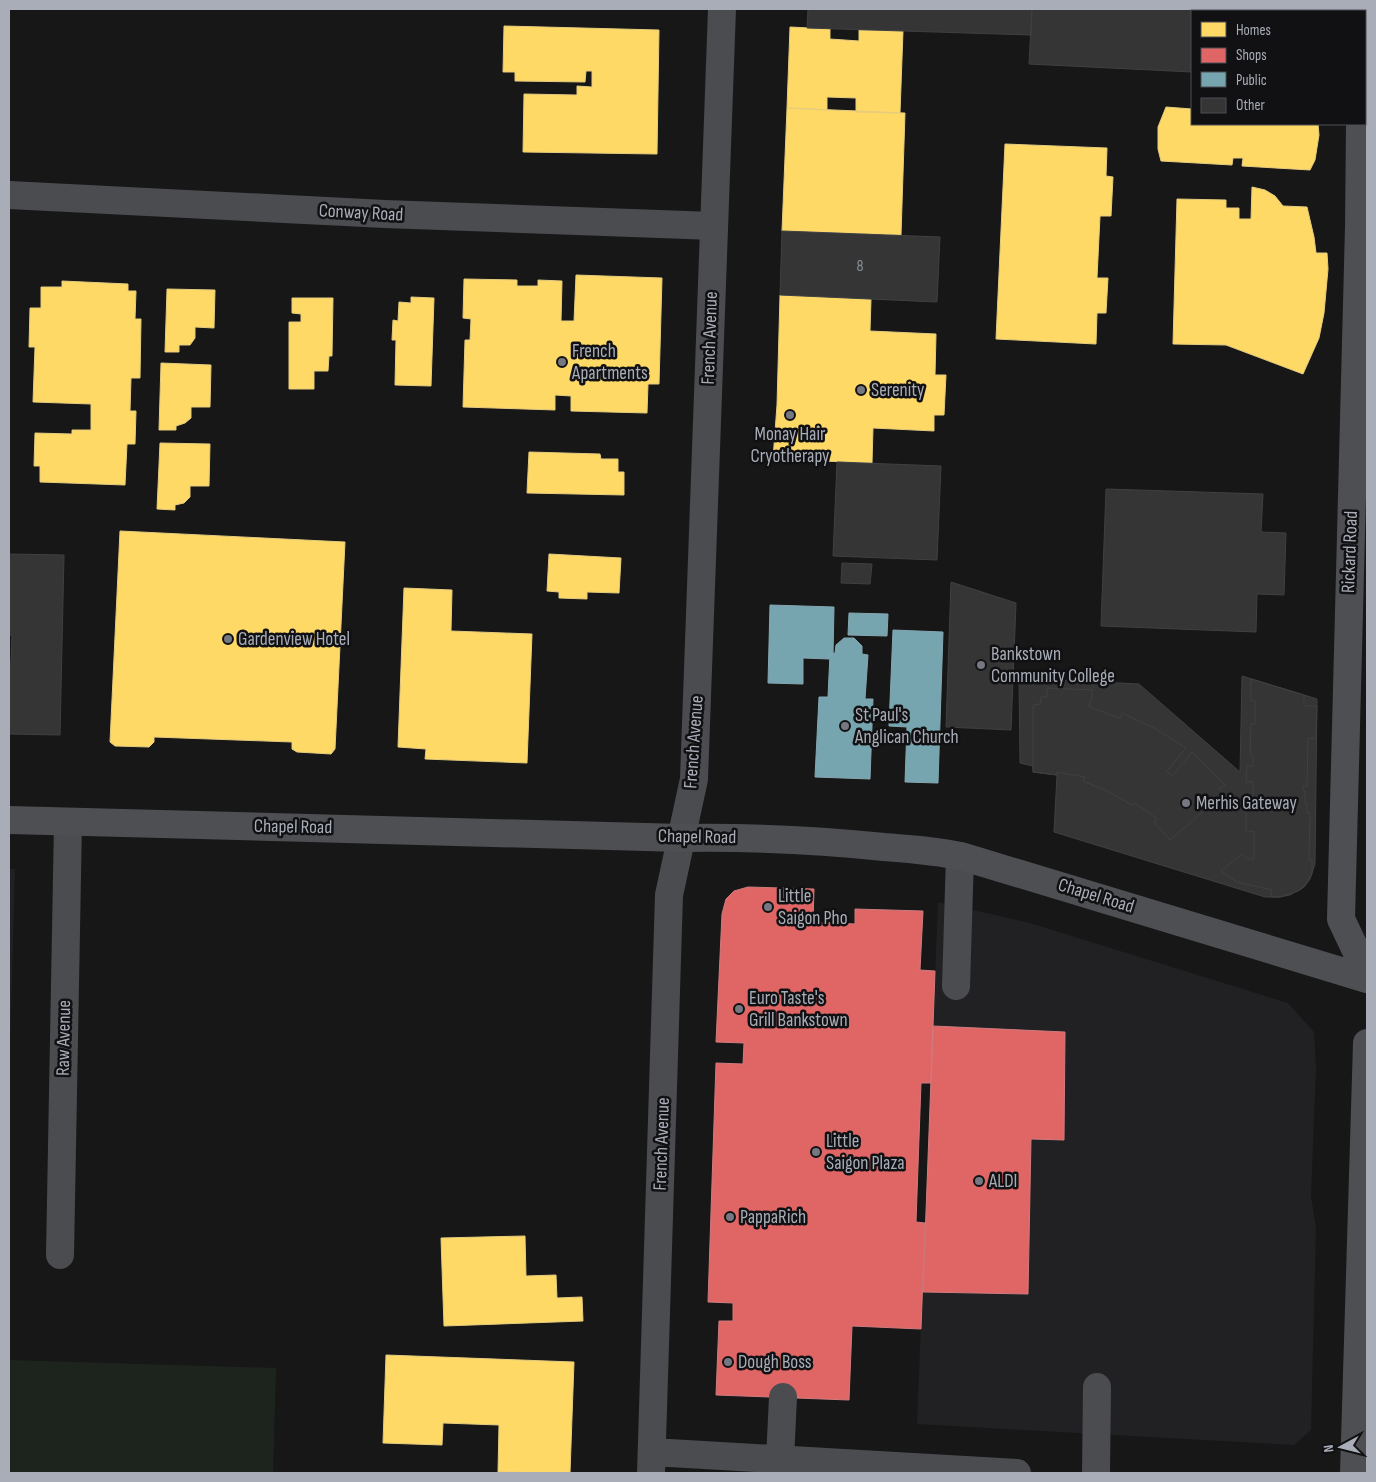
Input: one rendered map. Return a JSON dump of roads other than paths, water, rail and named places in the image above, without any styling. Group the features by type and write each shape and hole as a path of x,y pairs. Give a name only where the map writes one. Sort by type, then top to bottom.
{"main road":[{"name":"Rickard Road","path":"1360,125 1341,919 1367,974"},
{"name":"Chapel Road","path":"9,820 739,838 859,844 960,856 1367,979"},
{"path":"1354,1473 1367,1043"}],"street":[{"name":"French Avenue","path":"651,1463 669,895 694,779 722,9"},
{"name":"Conway Road","path":"9,195 385,214 714,226"},
{"name":"Raw Avenue","path":"60,1255 68,822"},
{"path":"956,986 960,856"},
{"path":"1096,1473 1097,1387"},
{"path":"780,1460 783,1397"},
{"path":"651,1463 780,1460 1017,1473"}],"place":[{"name":"French Apartments","path":"562,362"},
{"name":"Serenity","path":"861,390"},
{"name":"Monay Hair Cryotherapy","path":"790,415"},
{"name":"Gardenview Hotel","path":"228,639"},
{"name":"Bankstown Community College","path":"981,665"},
{"name":"St Paul's Anglican Church","path":"845,726"},
{"name":"Merhis Gateway","path":"1186,803"},
{"name":"Little Saigon Pho","path":"768,907"},
{"name":"Euro Taste's Grill Bankstown","path":"739,1009"},
{"name":"Little Saigon Plaza","path":"816,1152"},
{"name":"ALDI","path":"979,1181"},
{"name":"PappaRich","path":"730,1217"},
{"name":"Dough Boss","path":"728,1362"}]}
